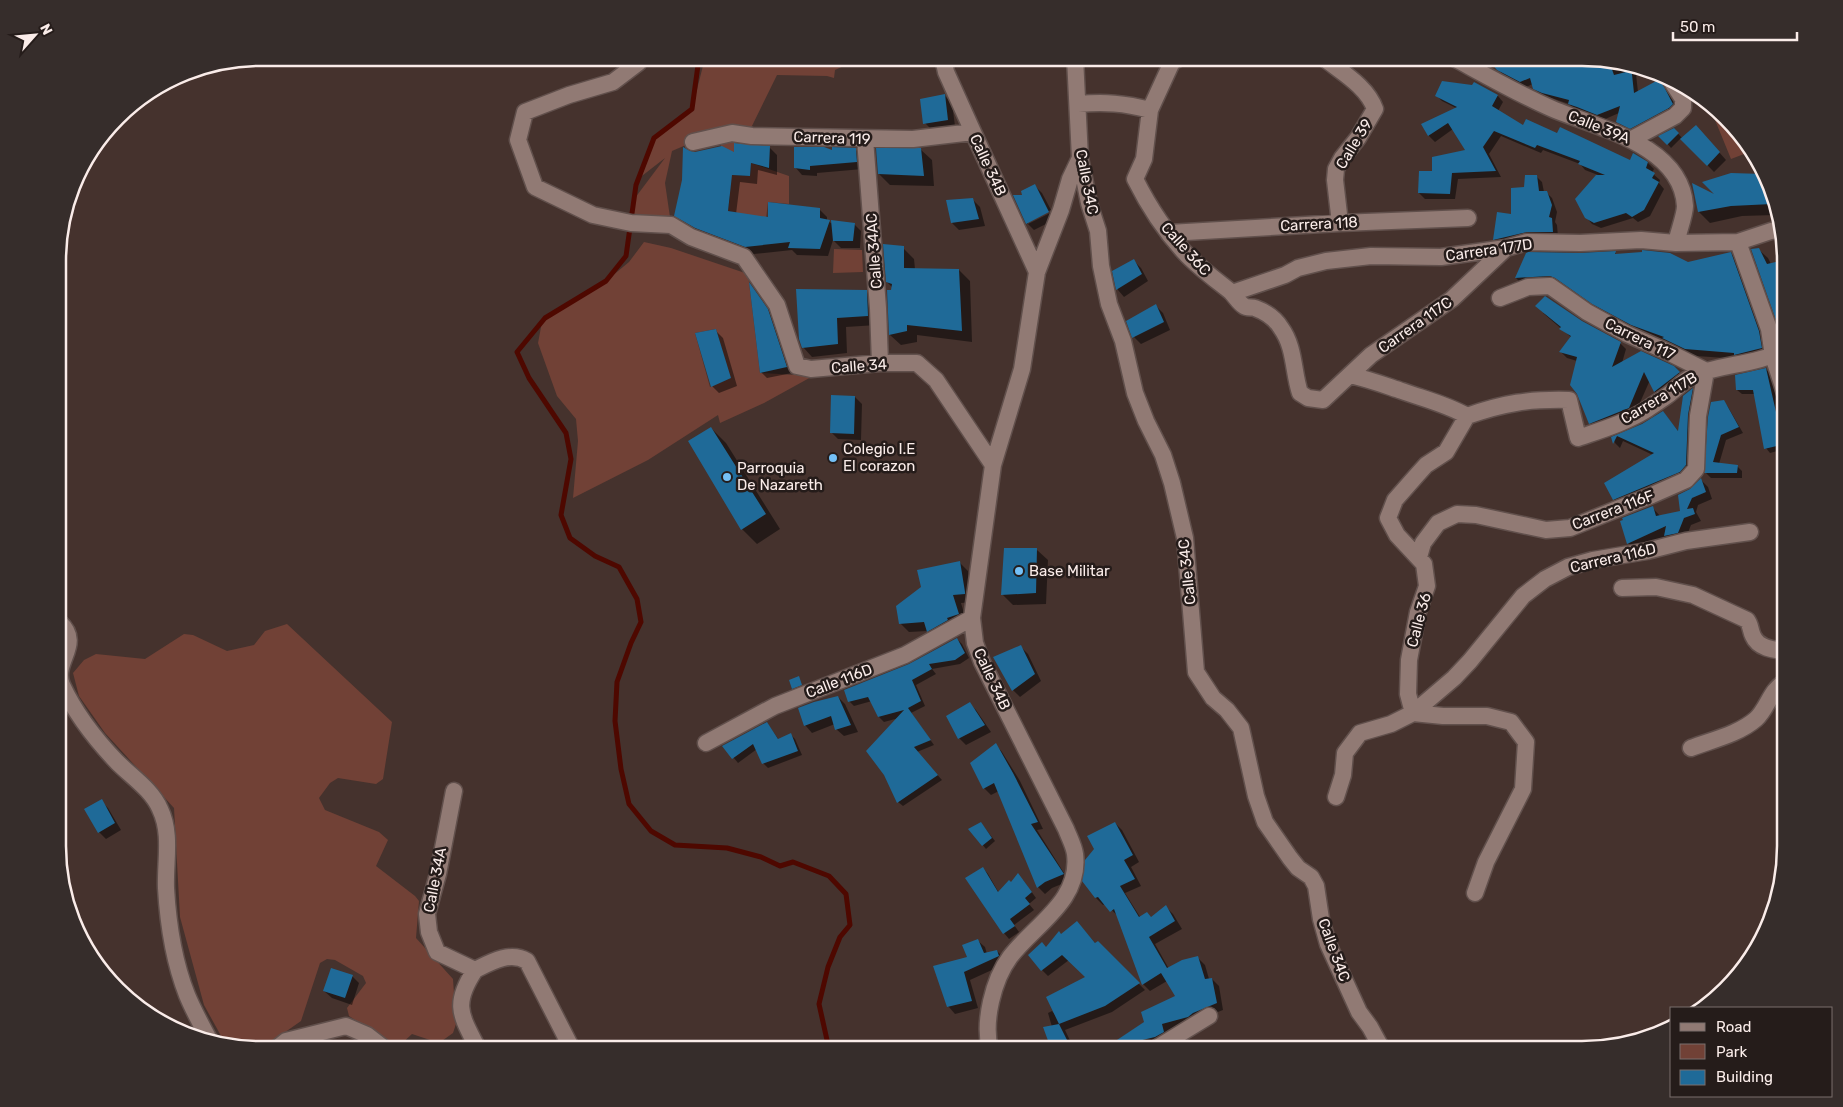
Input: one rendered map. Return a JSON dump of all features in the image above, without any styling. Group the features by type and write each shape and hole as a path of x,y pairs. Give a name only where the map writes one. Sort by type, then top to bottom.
{"street":[{"name":"Calle 34","path":"634,66 613,82 569,95 525,112 518,140 535,187 593,215 631,224 671,225 691,237 744,257 777,305 797,366 811,369 880,363 917,363 936,380 994,465"},
{"name":"Calle 34B","path":"945,66 1037,272"},
{"name":"Calle 34C","path":"1076,66 1080,158 1089,203 1098,231 1101,266 1109,304 1123,342 1146,421 1163,455 1169,473 1185,538 1196,672 1213,698 1227,710 1241,728 1256,796 1265,822 1290,858 1298,868 1311,877 1316,886 1321,919 1328,944 1359,1012 1378,1041"},
{"name":"Calle 36C","path":"1170,66 1150,110 1144,159 1135,179 1142,194 1169,233 1194,262 1232,293 1244,306 1257,309 1273,317 1283,330 1290,346 1296,382 1300,393 1308,398 1323,400"},
{"name":"Calle 39","path":"1336,66 1346,73 1372,102 1374,109 1358,138 1336,169 1335,180 1340,223"},
{"name":"Calle 39A","path":"1468,66 1510,89 1554,109 1632,139 1658,156 1671,170 1680,186 1685,207 1676,243"},
{"path":"1632,139 1675,116 1683,108 1683,99 1678,92"},
{"path":"1078,104 1110,102 1150,110"},
{"name":"Carrera 119","path":"693,142 732,133 752,136 913,139 973,132"},
{"name":"Calle 34AC","path":"865,139 878,308 880,363"},
{"name":"Calle 34B","path":"990,1041 989,1012 995,984 1009,958 1065,899 1074,877 1075,853 1066,829 982,662 976,644 972,618 994,465 1022,369 1037,272 1080,158"},
{"name":"Carrera 118","path":"1169,233 1468,218"},
{"name":"Carrera 177D","path":"1232,293 1286,275 1298,268 1371,256 1441,257 1506,248 1528,242 1580,243 1641,240 1676,243 1738,242 1774,231"},
{"path":"1738,242 1777,348"},
{"name":"Carrera 117C","path":"1323,400 1371,355 1452,299 1506,248"},
{"name":"Carrera 117","path":"1500,298 1528,287 1550,286 1587,312 1627,334 1706,371"},
{"path":"1706,371 1738,366 1777,354"},
{"name":"Carrera 117B","path":"1467,416 1491,407 1517,402 1543,399 1569,400 1578,438 1612,427 1643,411 1668,395 1690,377 1706,371"},
{"name":"Carrera 116F","path":"1419,557 1423,543 1438,523 1457,514 1476,515 1546,530 1570,528 1686,480 1696,469 1698,416 1706,371"},
{"path":"1350,375 1428,398 1467,416"},
{"name":"Calle 36","path":"1413,713 1408,694 1409,660 1418,612 1427,586 1424,564 1397,535 1388,518 1395,500 1426,466 1446,452 1467,416"},
{"name":"Carrera 116D","path":"1413,713 1459,672 1523,596 1545,579 1568,567 1593,560 1647,551 1686,541 1750,532"},
{"path":"1622,588 1656,588 1693,595 1747,620 1753,637 1767,648 1777,650"},
{"name":"Calle 116D","path":"706,743 775,706 905,655 972,618"},
{"path":"66,630 69,644 66,654"},
{"path":"1691,748 1747,726 1758,717 1777,689"},
{"path":"66,693 82,718 117,762 150,794 160,808 165,822 168,843 166,888 172,940 187,995 206,1032"},
{"path":"1336,797 1343,775 1345,754 1360,733 1391,724 1413,713 1443,716 1487,716 1511,722 1526,742 1523,789 1486,862 1475,893"},
{"name":"Calle 34A","path":"454,792 438,874 427,914 429,932 437,952 475,970"},
{"path":"474,1041 461,1010 460,998 466,984 475,970 500,958 520,957 527,961 568,1041"},
{"path":"1168,1041 1209,1016"},
{"path":"286,1041 346,1026 367,1035 374,1041"}],"green space":[{"path":"703,66 844,66 835,70 834,78 827,76 777,75 750,130 693,142 672,151 665,183 671,224 631,223 635,198 665,158 638,179 654,138 692,109"},
{"path":"1714,119 1745,154 1731,159"},
{"path":"735,139 732,175 750,176 751,163 789,176 789,204 768,202 766,219 728,211 730,196 714,198 721,145 712,141"},
{"path":"644,242 671,248 748,274 760,373 813,376 764,403 720,423 718,415 648,460 573,498 578,441 576,419 557,396 538,343 542,322 606,281 629,262","holes":["716,329 730,378 710,387 695,333"]},
{"path":"834,249 862,250 863,272 833,273"},
{"path":"287,624 392,722 383,779 376,784 338,778 330,783 319,798 325,810 379,832 388,840 376,866 419,901 416,938 453,979 456,1024 453,1033 442,1041 433,1041 412,1034 404,1041 386,1041 349,1016 347,1008 366,983 363,976 335,960 327,959 320,963 301,1021 272,1041 221,1037 204,1005 180,917 174,808 105,733 79,696 73,673 84,660 96,654 145,659 184,634 193,635 227,651 254,645 265,631"}],"building":[{"path":"1494,66 1582,66 1612,69 1614,75 1626,72 1632,73 1634,93 1656,81 1662,84 1673,104 1630,129 1616,122 1620,106 1597,115 1568,104 1569,100 1533,89 1530,78 1520,82 1497,70"},
{"path":"1442,81 1472,85 1474,82 1498,95 1492,106 1523,125 1526,119 1557,133 1560,127 1630,160 1633,153 1648,162 1646,168 1655,173 1652,178 1659,182 1644,210 1632,217 1626,213 1594,223 1585,218 1575,199 1596,175 1605,175 1578,164 1580,161 1537,145 1535,148 1494,131 1483,147 1496,171 1452,173 1450,194 1418,193 1419,171 1432,171 1432,157 1465,150 1448,123 1428,136 1421,124 1457,107 1435,96"},
{"path":"945,94 948,120 923,124 920,99"},
{"path":"1696,125 1720,152 1707,166 1680,139"},
{"path":"1674,128 1679,133 1667,145 1658,136"},
{"path":"734,143 770,146 769,168 751,163 750,176 732,175 728,211 768,217 768,202 820,208 820,218 830,220 820,249 788,248 790,242 745,247 695,228 674,216 682,180 683,147 695,152 722,146 734,152"},
{"path":"794,147 824,147 832,150 832,147 856,148 857,162 810,166 810,170 794,168"},
{"path":"876,148 921,148 924,176 878,174"},
{"path":"1731,173 1756,174 1768,204 1731,206 1698,212 1692,183 1714,194 1702,182"},
{"path":"1525,175 1537,175 1539,191 1547,191 1552,205 1549,217 1552,218 1553,232 1527,232 1493,240 1497,212 1511,214 1511,188 1524,187"},
{"path":"1035,184 1049,212 1026,224 1013,195 1022,195 1021,191"},
{"path":"973,198 979,219 951,223 946,200"},
{"path":"831,220 855,223 853,241 833,241"},
{"path":"883,244 904,246 904,268 959,269 962,331 907,325 907,331 889,335 887,290 891,290 892,284 886,282"},
{"path":"1759,248 1767,264 1777,262 1777,323 1751,249"},
{"path":"1642,250 1670,253 1688,262 1731,252 1759,331 1762,348 1734,355 1734,353 1685,349 1662,338 1664,337 1631,325 1592,304 1555,278 1550,276 1515,278 1528,252 1580,253 1616,251 1615,254 1642,252"},
{"path":"1134,259 1142,274 1116,290 1112,271"},
{"path":"749,282 768,309 787,367 760,373"},
{"path":"796,289 867,290 868,316 837,318 838,344 802,348 799,339"},
{"path":"1545,296 1582,321 1621,342 1612,367 1641,351 1674,366 1680,372 1654,392 1644,372 1629,408 1589,424 1577,394 1570,385 1577,357 1559,352 1571,336 1559,329 1561,327 1535,306"},
{"path":"1156,304 1164,322 1132,338 1126,321"},
{"path":"716,329 731,378 711,387 695,333"},
{"path":"1766,368 1777,412 1777,446 1764,449 1753,390 1736,390 1735,375"},
{"path":"1693,388 1688,415 1686,465 1680,472 1613,500 1604,483 1654,453 1617,436 1613,444 1611,437 1642,424 1663,411 1678,431 1683,396"},
{"path":"831,395 855,396 854,434 830,433"},
{"path":"1724,400 1739,427 1721,435 1713,462 1738,465 1737,473 1704,473 1708,417 1711,402"},
{"name":"Parroquia De Nazareth","path":"711,427 766,514 741,530 688,441"},
{"path":"1701,478 1706,492 1692,498 1687,509 1693,508 1695,514 1684,518 1678,533 1664,536 1666,526 1627,544 1620,521 1623,520 1622,518 1653,506 1656,516 1680,511 1678,495 1690,489"},
{"name":"Base Militar","path":"1004,548 1037,548 1036,593 1001,595"},
{"path":"960,561 965,594 953,595 959,614 947,618 948,620 927,632 924,622 899,624 896,606 921,587 917,570"},
{"path":"957,638 965,653 955,660 929,664 932,669 912,680 921,701 908,708 931,740 914,747 938,775 897,803 884,775 866,751 904,710 878,717 868,697 848,702 844,690 909,664"},
{"path":"1021,645 1035,674 1012,691 993,657"},
{"path":"799,676 802,685 792,689 789,680"},
{"path":"838,696 851,725 835,730 831,716 804,726 798,708"},
{"path":"970,702 985,725 958,739 946,716"},
{"path":"767,722 778,739 791,733 798,751 762,764 753,744 732,759 722,746"},
{"path":"996,743 1038,822 1031,824 1064,874 1045,882 1037,888 994,783 983,789 970,763"},
{"path":"102,799 115,823 98,833 84,809"},
{"path":"981,822 992,838 982,846 968,829"},
{"path":"1115,822 1133,855 1124,860 1135,879 1120,886 1139,917 1147,912 1151,917 1166,905 1175,921 1149,937 1167,968 1182,960 1198,956 1205,979 1212,978 1217,1003 1188,1017 1162,1024 1164,1032 1155,1037 1138,1041 1116,1041 1144,1022 1141,1012 1175,996 1161,973 1142,985 1114,909 1110,912 1098,897 1095,898 1082,881 1085,860 1094,849 1087,836"},
{"path":"983,867 998,892 1009,880 1011,882 1018,873 1032,892 1025,898 1030,904 1010,919 1015,926 1003,934 965,878"},
{"path":"1077,921 1095,943 1098,941 1140,983 1105,1006 1059,1024 1046,997 1085,977 1062,955 1041,971 1028,955 1042,942 1046,947 1059,931 1061,934"},
{"path":"978,939 984,953 997,950 999,956 964,972 972,1001 947,1007 933,966 967,957 962,945"},
{"path":"331,968 353,975 345,998 323,991"},
{"path":"1059,1024 1067,1040 1048,1041 1043,1027"}],"waterway":[{"path":"698,66 692,109 654,138 636,185 626,256 606,281 545,318 517,352 529,378 566,433 571,459 561,515 570,538 595,556 619,567 637,599 641,622 617,682 615,721 621,769 629,804 651,831 675,845 727,848 761,857 780,866 793,862 829,876 846,894 850,925 840,937 828,967 819,1004 827,1041"}],"place":[{"name":"Colegio I.E El corazon","path":"833,458"},
{"name":"Parroquia De Nazareth","path":"727,477"},
{"name":"Base Militar","path":"1019,571"}]}
